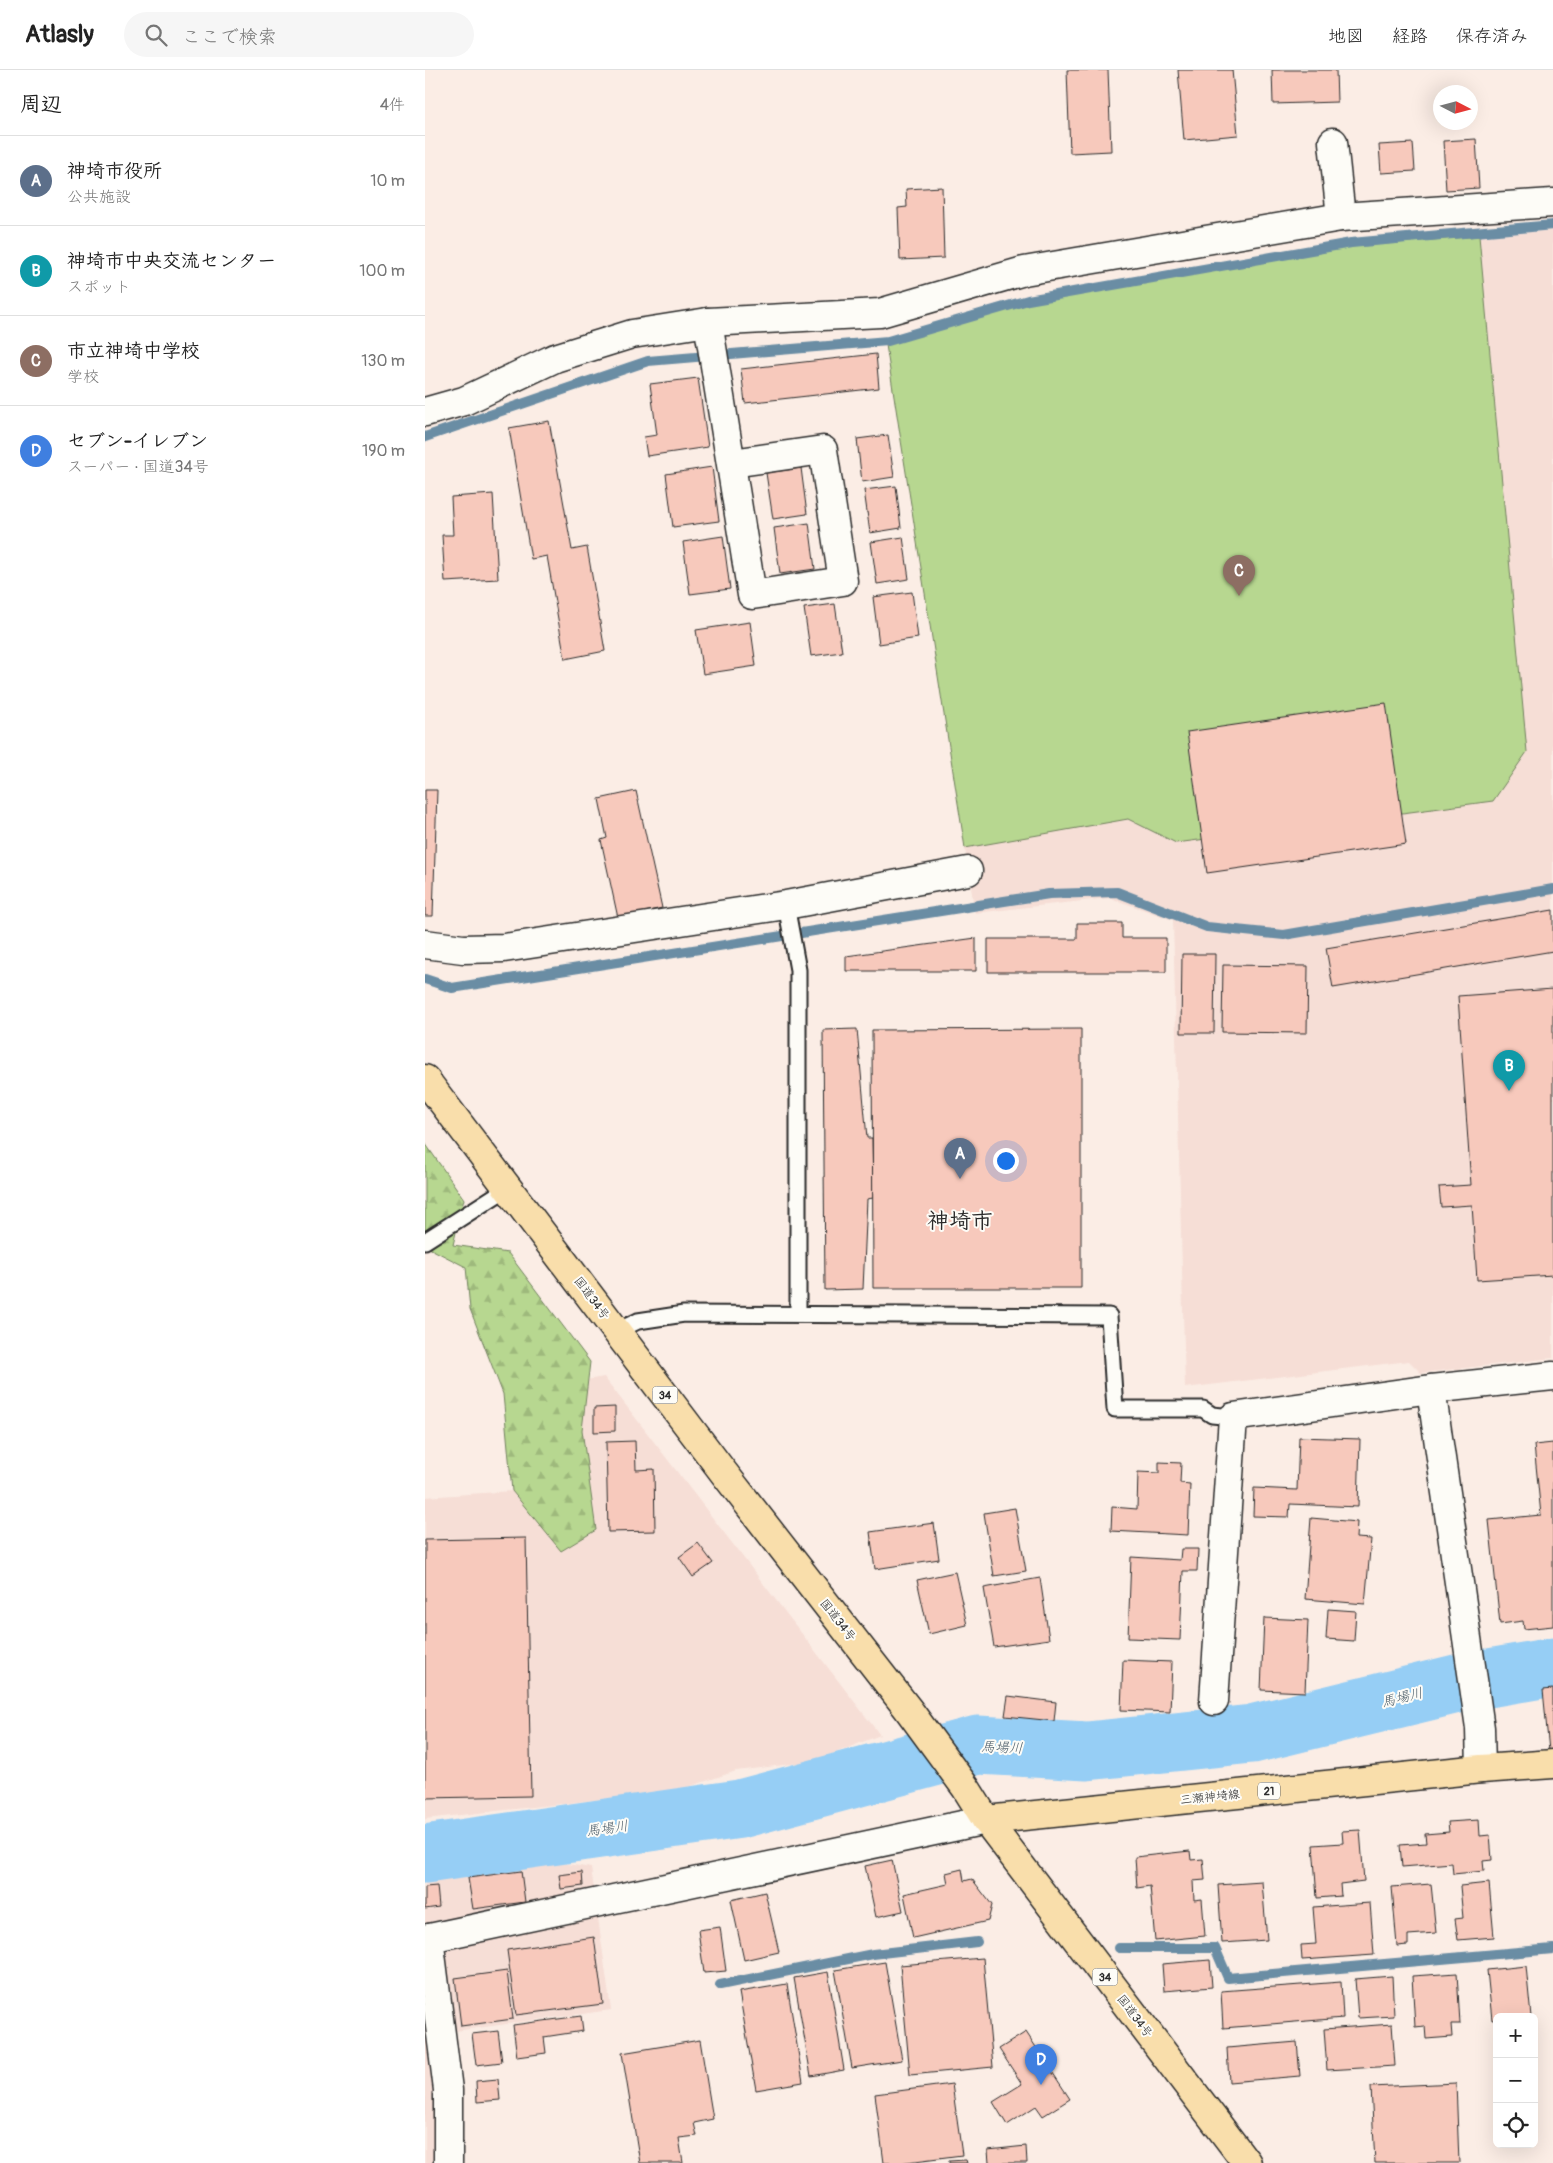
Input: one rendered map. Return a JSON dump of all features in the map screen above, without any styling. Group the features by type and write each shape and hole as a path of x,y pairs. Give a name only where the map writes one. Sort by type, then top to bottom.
{"main road":[{"name":"国道34号","path":"425,1080 509,1187 724,1474 908,1709 966,1788 986,1820 1247,2163"},
{"name":"三瀬神埼線","path":"986,1820 1481,1769 1553,1764"}],"street":[{"path":"1333,142 1341,217"},
{"path":"425,412 463,401 555,358 632,334 712,344 880,313 1024,270 1341,217 1553,203"},
{"path":"712,344 751,595 843,581 823,450 732,463"},
{"path":"425,944 463,949 504,948 786,905 968,871"},
{"path":"1214,1701 1233,1417 1431,1389 1553,1376"},
{"path":"1431,1389 1480,1728 1481,1769"},
{"path":"448,2163 448,2090 427,1939 986,1820"}],"lane":[{"path":"786,905 798,970 798,1314"},
{"path":"425,1241 509,1187"},
{"path":"617,1331 638,1321 683,1314 1109,1316 1115,1409 1203,1409 1212,1415 1233,1417"}],"shaded area":[{"path":"1553,230 1553,1358 1421,1373 1409,1361 1185,1388 1173,920 1110,898 975,913 886,345 1026,303 1350,247"},
{"path":"604,1377 880,1735 815,1761 736,1771 676,1791 425,1819 425,1497 512,1491 503,1394"},
{"path":"539,1859 591,1868 611,2010 433,2034 436,2162 425,2163 425,1877"}],"green space":[{"path":"1479,236 1527,752 1493,801 1176,843 1128,819 965,848 886,345 1026,303 1350,247"},
{"path":"425,1143 464,1199 453,1245 508,1253 590,1362 582,1430 596,1530 561,1551 512,1491 503,1394 470,1309 466,1267 425,1246"}],"building":[{"path":"1067,70 1108,70 1111,151 1070,153"},
{"path":"1178,70 1232,70 1238,135 1184,140"},
{"path":"1272,70 1336,70 1337,102 1273,104"},
{"path":"1476,139 1479,188 1446,190 1443,141"},
{"path":"1413,143 1415,171 1381,173 1379,145"},
{"path":"942,187 944,258 900,260 898,208 907,207 906,189"},
{"path":"876,354 879,388 745,403 741,369"},
{"path":"698,378 708,447 647,456 644,437 657,435 650,384"},
{"path":"549,421 572,550 587,547 605,651 565,659 547,556 531,559 509,428"},
{"path":"888,435 894,477 862,482 857,439"},
{"path":"712,467 719,521 673,527 666,474"},
{"path":"801,468 807,514 773,519 766,473"},
{"path":"896,486 901,528 870,533 864,490"},
{"path":"493,494 498,579 445,582 442,535 453,535 451,497"},
{"path":"809,523 815,569 780,574 774,528"},
{"path":"723,536 730,589 690,594 683,542"},
{"path":"903,537 909,579 877,584 871,542"},
{"path":"912,592 918,638 879,644 873,597"},
{"path":"835,604 842,652 811,656 804,608"},
{"path":"750,622 756,666 703,674 696,630"},
{"path":"1386,703 1406,844 1207,873 1187,732"},
{"path":"425,790 437,790 433,916 425,916"},
{"path":"636,791 662,908 618,918 601,840 607,838 599,799"},
{"path":"1553,910 1553,951 1333,988 1326,948"},
{"path":"1077,923 1122,923 1122,938 1166,938 1166,972 988,972 988,939 1077,939"},
{"path":"976,938 976,971 846,971 846,956"},
{"path":"1182,954 1215,954 1214,1033 1181,1033"},
{"path":"1223,965 1308,966 1307,1033 1222,1032"},
{"path":"1553,989 1553,1275 1477,1280 1472,1205 1441,1207 1439,1187 1471,1185 1458,996"},
{"path":"857,1029 867,1138 872,1138 873,1198 867,1199 863,1289 825,1290 823,1030"},
{"path":"1081,1029 1081,1288 873,1288 872,1030"},
{"path":"615,1407 615,1431 594,1432 594,1408"},
{"path":"1299,1437 1360,1439 1358,1507 1290,1504 1289,1517 1253,1516 1254,1488 1297,1490"},
{"path":"635,1441 636,1470 654,1469 655,1531 608,1532 606,1442"},
{"path":"1553,1443 1553,1626 1524,1629 1523,1621 1500,1624 1489,1520 1541,1515 1534,1445"},
{"path":"1159,1462 1181,1463 1180,1483 1190,1484 1188,1535 1111,1531 1112,1507 1137,1509 1138,1472 1159,1473"},
{"path":"1015,1508 1026,1571 994,1576 984,1513"},
{"path":"1311,1518 1357,1522 1356,1538 1371,1539 1365,1604 1305,1599"},
{"path":"934,1523 939,1559 875,1569 870,1532"},
{"path":"526,1538 531,1796 425,1798 425,1540"},
{"path":"698,1543 713,1563 693,1577 679,1557"},
{"path":"1181,1549 1198,1549 1197,1571 1183,1571 1180,1640 1128,1638 1131,1557 1180,1560"},
{"path":"955,1572 967,1625 929,1634 917,1580"},
{"path":"1040,1578 1049,1639 994,1647 984,1588"},
{"path":"1328,1609 1356,1611 1354,1641 1326,1639"},
{"path":"1264,1618 1308,1620 1305,1692 1261,1690"},
{"path":"1123,1660 1172,1662 1170,1712 1121,1710"},
{"path":"1553,1689 1553,1750 1549,1751 1543,1690"},
{"path":"1008,1696 1056,1702 1054,1721 1005,1716"},
{"path":"1479,1820 1480,1836 1490,1835 1492,1860 1483,1861 1484,1871 1453,1874 1452,1863 1402,1867 1400,1845 1426,1843 1425,1834 1449,1832 1448,1822"},
{"path":"1360,1830 1364,1881 1340,1884 1341,1896 1317,1898 1313,1845 1343,1843 1342,1831"},
{"path":"1190,1851 1191,1860 1203,1859 1205,1880 1193,1881 1194,1900 1202,1899 1205,1936 1155,1941 1150,1886 1137,1888 1135,1857"},
{"path":"892,1860 903,1911 876,1917 865,1866"},
{"path":"962,1869 964,1881 972,1879 992,1905 988,1921 913,1938 904,1894 948,1884 946,1873"},
{"path":"521,1871 525,1902 473,1909 468,1878"},
{"path":"582,1872 583,1886 561,1889 559,1875"},
{"path":"1262,1882 1267,1940 1222,1943 1218,1885"},
{"path":"1489,1883 1494,1937 1458,1940 1455,1919 1463,1918 1460,1886"},
{"path":"1431,1884 1436,1933 1408,1935 1408,1945 1397,1946 1392,1887"},
{"path":"437,1886 439,1907 425,1909 425,1887"},
{"path":"765,1892 779,1952 744,1960 731,1900"},
{"path":"1370,1903 1374,1955 1302,1960 1301,1945 1316,1944 1313,1907"},
{"path":"720,1927 726,1971 704,1973 698,1930"},
{"path":"594,1937 603,2004 516,2015 507,1950"},
{"path":"983,1958 993,2067 910,2075 900,1965"},
{"path":"1210,1960 1212,1987 1164,1991 1162,1964"},
{"path":"885,1962 902,2060 852,2068 835,1970"},
{"path":"1526,1966 1531,2013 1493,2013 1492,2020 1487,1970"},
{"path":"507,1971 513,2019 461,2026 455,1978"},
{"path":"828,1972 844,2070 811,2076 794,1978"},
{"path":"1457,1973 1460,2024 1451,2024 1452,2037 1426,2039 1425,2026 1415,2027 1412,1976"},
{"path":"1392,1976 1394,2016 1358,2018 1355,1979"},
{"path":"1341,1982 1343,2018 1223,2028 1221,1991"},
{"path":"787,1984 803,2082 756,2090 739,1992"},
{"path":"581,2016 583,2031 544,2037 546,2053 517,2057 513,2025"},
{"path":"1392,2024 1395,2066 1327,2070 1324,2029"},
{"path":"498,2031 502,2062 476,2065 472,2034"},
{"path":"1026,2032 1070,2099 1043,2116 1036,2106 1007,2125 993,2102 1022,2084 999,2049"},
{"path":"700,2040 713,2119 694,2123 697,2136 679,2138 683,2163 640,2163 622,2053"},
{"path":"1297,2042 1300,2076 1229,2082 1227,2048"},
{"path":"498,2079 500,2100 477,2102 476,2081"},
{"path":"1456,2083 1459,2163 1375,2163 1371,2087"},
{"path":"952,2084 962,2155 899,2163 884,2163 875,2094"},
{"path":"1026,2146 1027,2163 989,2163 988,2150"},
{"path":"966,2160 967,2163 949,2163 949,2161"}],"waterway":[{"path":"425,437 648,361 888,341 1028,300 1351,243 1553,225"},
{"path":"425,979 452,988 1049,894 1117,892 1207,927 1284,935 1553,889"},
{"name":"馬場川","path":"425,1854 740,1809 978,1745 1087,1751 1252,1734 1465,1682 1553,1667"},
{"path":"720,1985 873,1954 977,1942"},
{"path":"1119,1948 1215,1948 1228,1978 1553,1949"}],"place":[{"name":"市立神埼中学校","path":"1239,596"},
{"name":"神埼市中央交流センター","path":"1509,1091"},
{"name":"神埼市役所","path":"960,1179"},
{"name":"セブン-イレブン","path":"1041,2085"}],"district":[{"name":"神埼市","path":"960,1220"}]}
